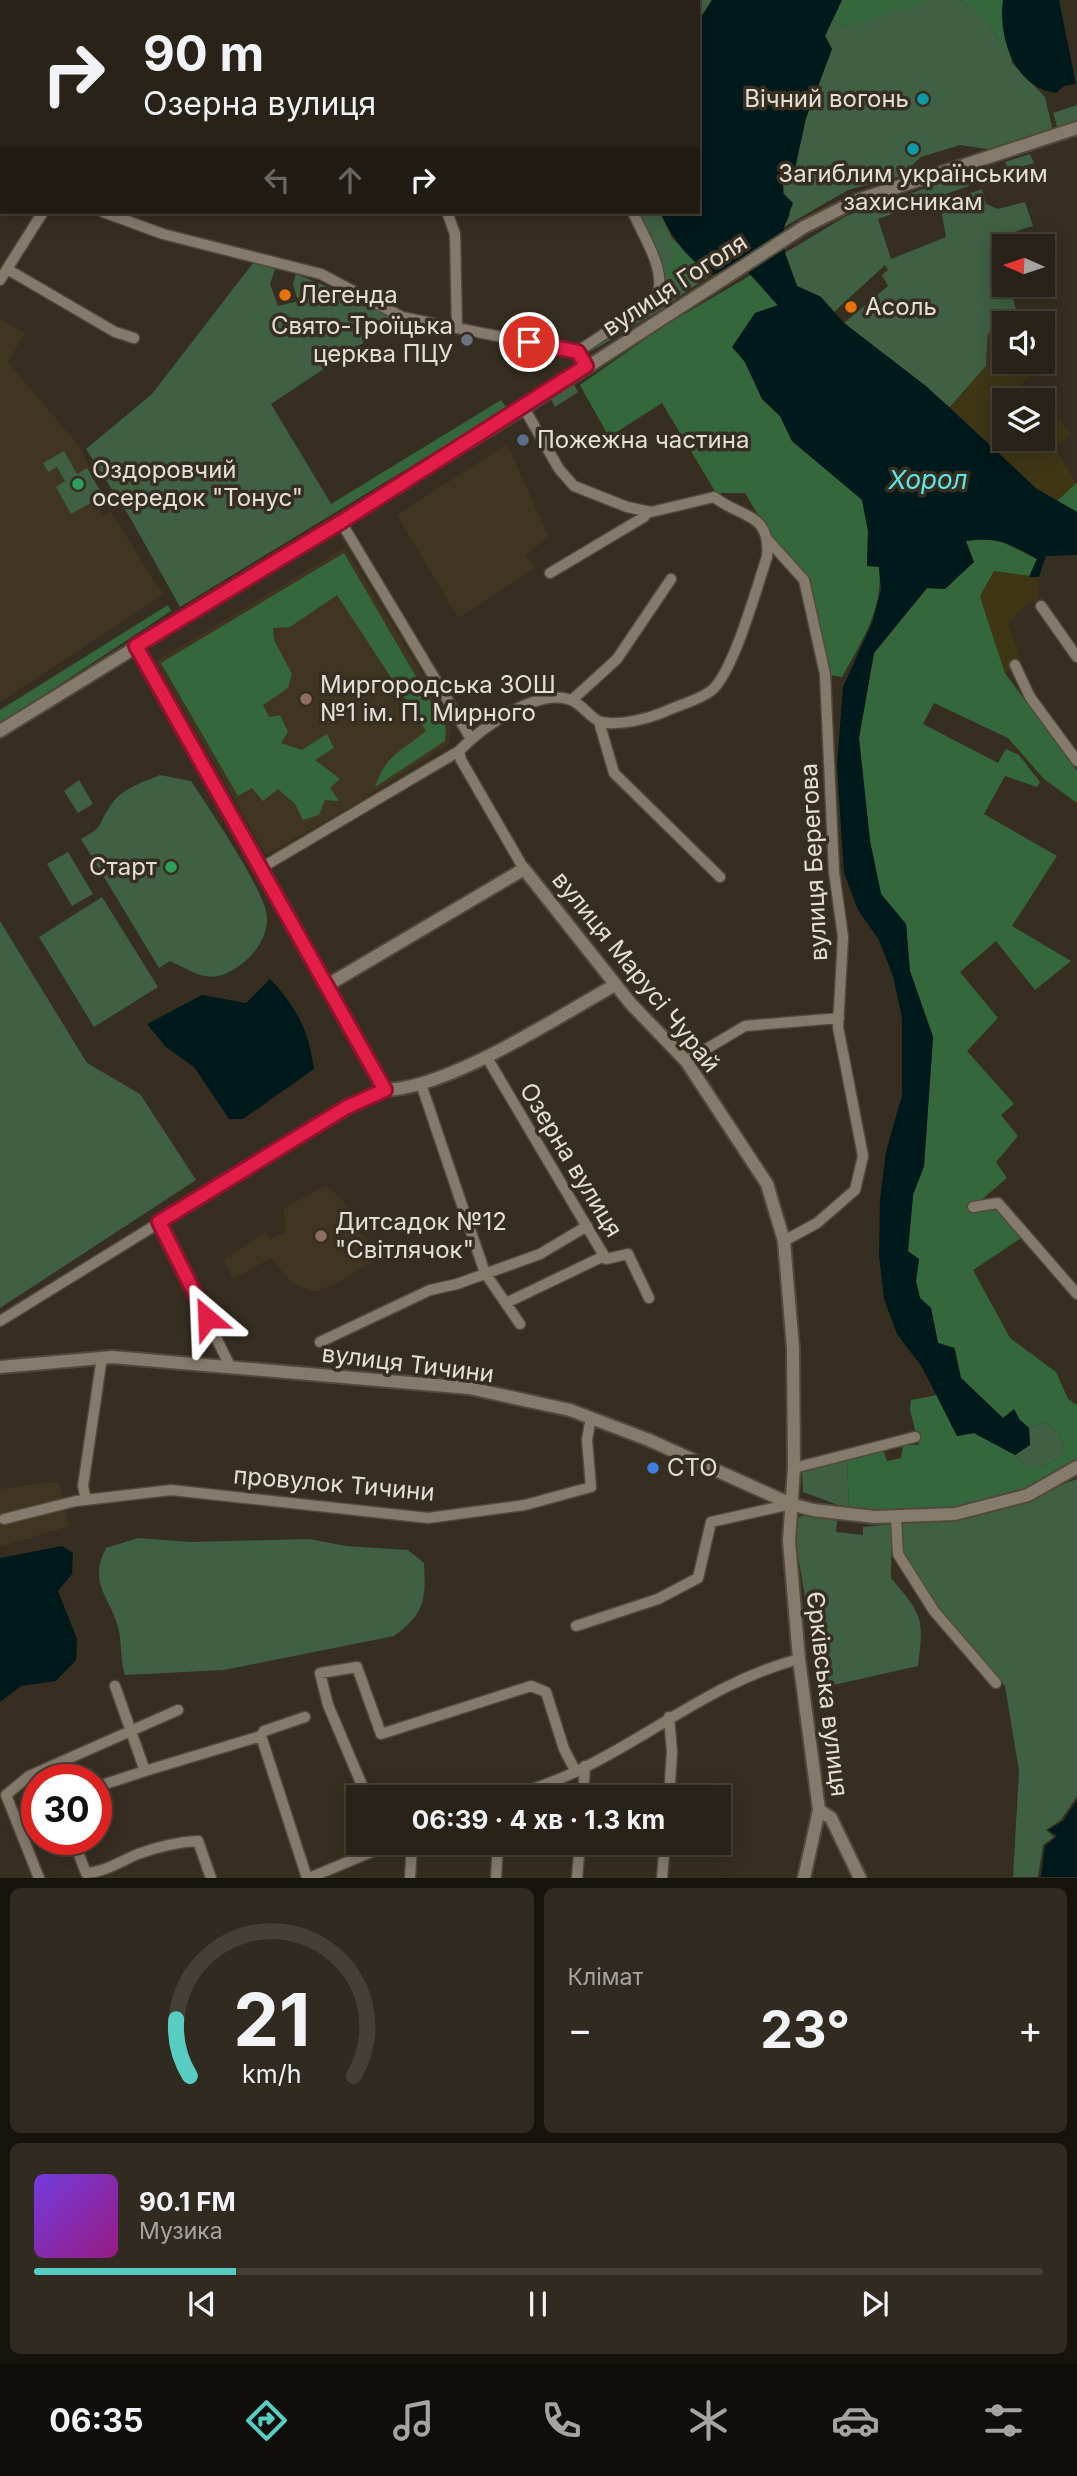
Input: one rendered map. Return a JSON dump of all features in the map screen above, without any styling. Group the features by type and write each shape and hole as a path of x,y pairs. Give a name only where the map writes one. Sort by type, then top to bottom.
{"street":[{"name":"вулиця Гоголя","path":"0,731 524,408 804,227 858,200 1077,128"},
{"path":"0,280 42,214"},
{"path":"108,214 163,234 321,274 402,317 578,352 655,300 662,289 659,272 634,214"},
{"path":"448,214 455,234 457,327"},
{"path":"7,269 115,332 134,338"},
{"path":"578,352 586,366"},
{"path":"524,408 559,469 574,486 626,507 648,512 644,517 550,573"},
{"name":"вулиця Берегова","path":"648,512 673,509 714,497 760,522 768,540 804,580 825,674 834,872 843,937 839,1018 863,1156 855,1190 817,1223 784,1241"},
{"path":"341,522 471,739"},
{"path":"599,722 630,721 658,714 712,690 725,672 748,613 766,557 768,540"},
{"path":"572,700 617,659 671,579"},
{"path":"1041,607 1077,657"},
{"path":"136,646 385,1090"},
{"path":"1015,665 1030,697 1075,756"},
{"path":"261,868 459,751 471,739 521,707 557,697 572,700 599,722 614,773 720,877"},
{"name":"вулиця Марусі Чурай","path":"459,751 461,760 524,869 615,985 686,1061 767,1184 784,1241 793,1348 794,1468 791,1504"},
{"name":"вулиця Марусі Чурай","path":"326,986 524,869"},
{"path":"0,1321 347,1107 385,1090 421,1084 486,1056 615,985"},
{"path":"686,1061 745,1026 839,1018"},
{"name":"Озерна вулиця","path":"486,1056 606,1259 628,1254 649,1298"},
{"path":"421,1084 485,1273 520,1324"},
{"path":"973,1207 999,1203 1077,1294"},
{"path":"159,1222 230,1366"},
{"path":"320,1342 430,1290 540,1254 587,1226"},
{"path":"506,1303 604,1256"},
{"path":"86,1500 83,1486 102,1357"},
{"name":"вулиця Тичини","path":"0,1367 102,1357 468,1388 570,1410 738,1478 791,1504 833,1513 895,1518 955,1514 1028,1495 1077,1467"},
{"name":"провулок Тичини","path":"4,1519 86,1500 171,1490 428,1518 525,1505 591,1487 587,1440 591,1418"},
{"path":"794,1468 915,1437"},
{"path":"576,1626 658,1599 698,1578 711,1522 791,1504"},
{"name":"Єрківська вулиця","path":"791,1504 789,1541 799,1658 820,1810 831,1818 860,1878"},
{"path":"895,1518 898,1553 934,1611 996,1684"},
{"path":"540,1785 581,1769 719,1688 769,1667 799,1658"},
{"path":"362,1785 328,1705 320,1673 357,1667 381,1734 531,1686 546,1692 564,1749 581,1769 582,1785"},
{"path":"115,1686 145,1771"},
{"path":"56,1764 178,1710"},
{"path":"112,1782 261,1736 264,1731 305,1717"},
{"path":"669,1717 672,1752 670,1785"},
{"path":"261,1736 308,1878 363,1855"},
{"path":"21,1783 6,1795 21,1833"},
{"path":"804,1878 820,1810"},
{"path":"79,1855 86,1872 97,1872 179,1842 198,1841 211,1878"},
{"path":"30,1855 39,1878"},
{"path":"410,1878 411,1855"},
{"path":"496,1878 497,1855"},
{"path":"577,1878 579,1855"},
{"path":"662,1878 664,1855"}],"shaded area":[{"path":"0,319 25,333 8,362 79,446 103,496 95,502 103,516 111,512 163,595 0,702"},
{"path":"507,444 549,537 525,555 535,568 458,618 397,515"},
{"name":"Миргородська ЗОШ №1 ім. П. Мирного","path":"345,548 420,670 451,728 449,744 360,801 266,855 156,661"},
{"name":"Дитсадок №12 \"Світлячок\"","path":"326,1185 345,1203 377,1259 334,1285 313,1291 292,1283 271,1258 233,1279 224,1260 265,1232 270,1240 285,1232 284,1208"},
{"path":"58,1481 69,1526 0,1547 0,1489"}],"green space":[{"path":"700,0 712,0 700,19"},
{"path":"842,0 930,0 845,27 832,20"},
{"path":"885,0 960,0 986,20 1012,63 1045,97 1053,131 993,150 960,145 921,157 901,176 848,190 784,227 790,215 784,195 783,177 792,178 806,118 832,49 825,36 832,20 845,27"},
{"path":"960,0 1003,0 1002,16 1012,63 986,20"},
{"path":"1077,105 1077,123 1058,129 1053,113"},
{"path":"1030,154 1034,163 1008,171 1005,162"},
{"path":"989,166 993,177 878,219 891,259 946,237 940,204 982,189 986,204 998,209 1025,202 1033,226 1008,234 992,234 992,298 1013,298 1017,311 992,311 992,332 988,334 986,366 950,407 844,323 888,286 882,275 888,270 885,265 834,312 821,297 797,286 785,253 846,216"},
{"path":"634,214 661,214 672,238 711,275 671,302 662,289"},
{"path":"666,240 672,241 706,274 687,282 670,279 665,273 674,254"},
{"path":"253,263 275,269 270,284 278,306 298,301 293,284 296,274 402,317 271,404 336,512 180,607 132,521 86,449 152,394"},
{"path":"751,275 778,306 733,347 745,362 762,399 780,416 792,441 862,499 868,531 867,565 879,567 878,597 870,625 842,677 825,674 804,580 774,542 745,493 716,493 662,403 609,437 580,385 664,326"},
{"path":"663,296 670,304 597,348 591,351 588,348"},
{"path":"524,351 539,352 548,359 534,369"},
{"path":"573,383 578,392 555,407 551,399"},
{"path":"501,400 507,408 336,512 331,504"},
{"name":"Оздоровчий осередок \"Тонус\"","path":"64,451 77,474 87,468 103,496 71,514 56,487 65,481 57,467 48,472 43,463"},
{"path":"1077,484 1077,512 1057,501"},
{"path":"992,537 1037,559 1029,577 994,572 980,596 1005,673 1077,771 1077,803 1044,779 1008,738 934,703 923,724 998,763 1006,749 1019,755 1040,782 1037,787 1005,776 984,814 1057,856 1012,926 1071,961 1035,990 996,941 960,972 998,1018 967,1051 1014,1104 1001,1115 1018,1136 996,1162 1007,1178 974,1206 998,1203 1026,1235 973,1270 1010,1338 1056,1372 1068,1399 1077,1405 1077,1467 1028,1495 955,1514 849,1509 847,1460 883,1449 887,1461 901,1458 903,1445 919,1445 910,1410 911,1400 937,1395 957,1436 974,1433 1015,1455 1026,1467 1043,1467 1062,1455 1064,1446 1057,1432 1045,1422 1029,1428 1020,1420 1003,1418 961,1378 955,1348 938,1343 931,1308 920,1299 916,1281 919,1259 908,1252 913,1195 924,1166 933,1037 910,971 906,924 881,894 870,841 859,738 874,653 927,588 945,589 956,578 965,541"},
{"path":"344,553 446,728 445,741 375,787 389,760 426,731 337,595 290,627 273,628 274,640 292,674 288,688 263,705 269,717 280,715 288,732 281,743 302,750 327,734 334,748 315,760 340,779 330,788 339,801 325,800 319,815 303,820 295,804 278,789 263,801 252,788 238,796 161,663"},
{"path":"168,605 171,611 0,724 0,710"},
{"name":"Старт","path":"160,775 191,781 235,849 264,906 267,924 260,943 243,963 223,975 214,977 198,974 170,961 159,968 81,839 97,829 119,796"},
{"path":"79,780 93,804 78,813 64,791"},
{"path":"68,852 93,894 72,906 47,864"},
{"path":"102,897 158,987 94,1027 39,937"},
{"path":"0,921 87,1063 140,1094 196,1180 0,1308"},
{"path":"1045,1422 1057,1432 1064,1446 1062,1455 1043,1467 1026,1467 1015,1455 1030,1445 1029,1428"},
{"path":"847,1460 849,1509 803,1492 802,1470"},
{"path":"1077,1479 1077,1796 1061,1820 1046,1830 1054,1837 1043,1845 1038,1877 1013,1877 1019,1771 1005,1686 943,1615 902,1552 901,1522 1008,1504"},
{"path":"805,1515 837,1521 836,1532 863,1535 863,1527 892,1524 891,1578 910,1601 919,1618 921,1637 918,1666 820,1688 795,1537 796,1518"},
{"path":"138,1538 191,1542 309,1539 346,1546 408,1550 424,1563 424,1596 418,1613 394,1636 224,1670 125,1675 116,1619 103,1591 99,1572 106,1548"}],"sand":[{"path":"992,332 992,374 1035,374 1015,388 992,388 992,447 950,407 986,366 988,334"},
{"path":"1055,413 1071,434 1055,448"},
{"path":"1055,448 1076,483 1057,501 1037,489 997,451 1055,451"},
{"path":"994,571 1039,577 1038,600 1028,602 1008,624 1021,660 1005,673 980,596"}],"water":[{"name":"Хорол","path":"712,0 842,0 825,36 832,49 806,118 793,178 783,177 783,193 793,203 784,227 785,253 797,286 821,297 844,323 926,386 992,447 992,451 996,451 1037,489 1077,512 1077,555 1046,556 1039,577 1029,577 1037,559 1019,549 1003,542 966,541 974,562 945,589 927,588 874,653 859,738 870,841 881,894 906,924 910,971 933,1037 924,1166 913,1195 908,1251 919,1259 916,1281 920,1298 931,1308 938,1343 954,1348 961,1378 1003,1418 1014,1409 1020,1420 1029,1428 1030,1445 1015,1455 974,1433 957,1436 922,1367 897,1334 884,1299 879,1255 880,1199 886,1152 902,1095 902,1018 893,976 879,940 858,910 844,873 837,765 843,687 872,623 881,589 879,567 867,566 868,531 862,500 792,441 780,416 762,399 745,362 732,347 755,313 778,305 747,271 730,269 711,275 702,268 681,247 661,214 700,214 700,19"},
{"path":"1003,0 1059,0 1076,84 1064,86 1056,93 1041,89 1019,71 1006,45 1002,15"},
{"path":"270,979 300,1020 309,1043 314,1069 243,1119 229,1119 194,1067 166,1047 147,1024 202,995 246,1003"},
{"path":"62,1546 73,1553 72,1574 58,1591 77,1639 76,1660 56,1681 21,1686 0,1702 0,1558"},
{"path":"1077,1800 1077,1877 1041,1877 1045,1846 1057,1836 1048,1830 1063,1821"}],"place":[{"name":"Вічний вогонь","path":"923,99"},
{"name":"Загиблим українським захисникам","path":"913,149"},
{"name":"Легенда","path":"285,295"},
{"name":"Асоль","path":"851,307"},
{"name":"Свято-Троїцька церква ПЦУ","path":"467,340"},
{"name":"Пожежна частина","path":"523,440"},
{"name":"Оздоровчий осередок \"Тонус\"","path":"78,484"},
{"name":"Миргородська ЗОШ №1 ім. П. Мирного","path":"306,699"},
{"name":"Старт","path":"171,867"},
{"name":"Дитсадок №12 \"Світлячок\"","path":"321,1236"},
{"name":"СТО","path":"653,1468"}],"route":[{"path":"207,1318 159,1222 347,1107 385,1090 136,646 341,522 524,408 586,366 578,352 529,342"}]}
